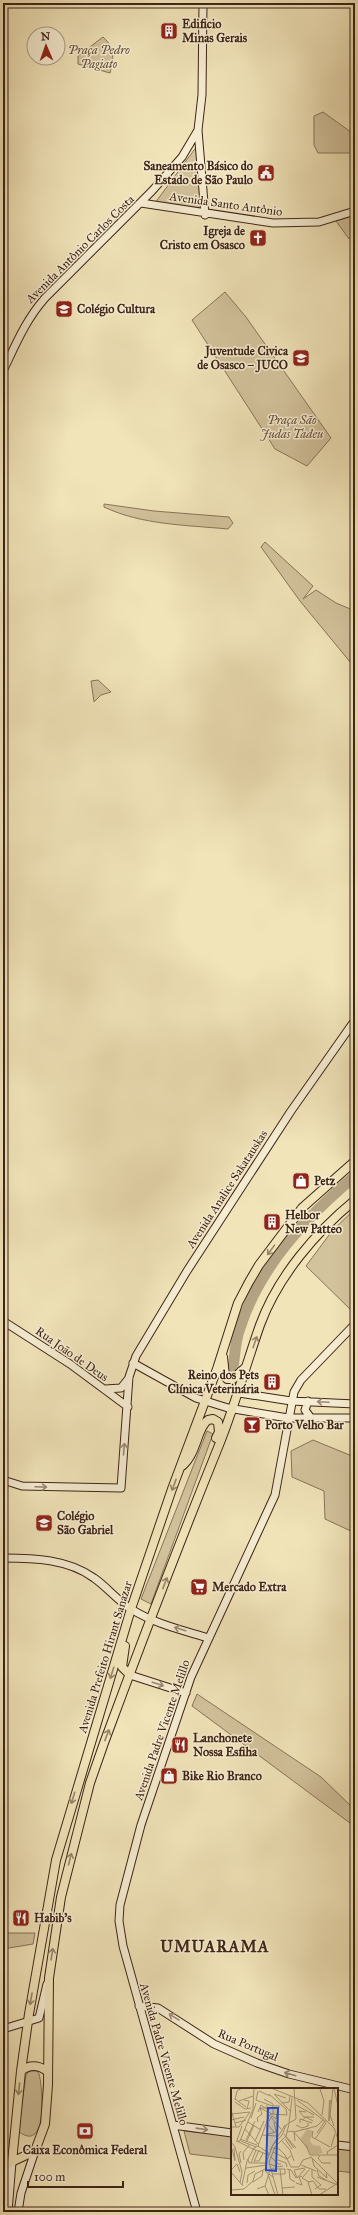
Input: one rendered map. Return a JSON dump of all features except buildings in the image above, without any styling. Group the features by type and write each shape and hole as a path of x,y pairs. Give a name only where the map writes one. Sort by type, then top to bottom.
{"main road":[{"path":"203,3 202,95 198,130 205,215"},
{"name":"Avenida Antônio Carlos Costa","path":"3,371 22,328 31,314 44,298 141,203 182,157 198,130"},
{"name":"Avenida Santo Antônio","path":"141,203 205,215 273,223 305,224 355,211"},
{"name":"Avenida Analice Sakatauskas","path":"3,1480 22,1486 121,1488 129,1377 133,1363 187,1270 291,1111 355,1020"},
{"name":"Avenida Prefeito Hirant Sanazar","path":"8,2212 20,2071 56,1860 131,1609 181,1466 208,1402 238,1302 259,1265 302,1208 355,1161"},
{"name":"Avenida Prefeito Hirant Sanazar","path":"18,2212 21,2193 45,2124 49,1978 61,1897 90,1782 231,1408 239,1393 260,1324 283,1282 321,1230 355,1200"},
{"name":"Rua João de Deus","path":"3,1321 105,1389 128,1407"},
{"name":"Avenida Padre Vicente Melillo","path":"197,2212 120,1934 120,1905 141,1825 186,1693 208,1638 275,1495 291,1401 301,1380 355,1324"},
{"path":"223,1350 224,1370 227,1379 234,1379 240,1374 248,1360"},
{"path":"133,1363 208,1402 231,1408 288,1418 355,1418"},
{"path":"105,1389 121,1388 129,1377"},
{"path":"239,1393 291,1401 355,1404"},
{"path":"308,1402 305,1410 311,1418"},
{"path":"181,1466 190,1460 205,1422 213,1419 218,1422 219,1432 203,1472 203,1485"},
{"path":"3,1558 45,1560 83,1571 102,1584 131,1609 151,1620 208,1638"},
{"path":"125,1629 126,1638 122,1667 130,1675 186,1693"},
{"path":"3,2029 28,2023 36,2020 42,2015 49,1978"},
{"name":"Rua Portugal","path":"139,2006 158,2008 214,2044 257,2063 289,2074 355,2090"},
{"path":"20,2071 27,2067 36,2066 47,2071"},
{"path":"173,2125 231,2133"},
{"path":"338,2145 355,2147"},
{"path":"3,2166 35,2151"}],"green space":[{"name":"Praça Pedro Pagiato","path":"103,37 112,49 113,58 110,73 78,64 78,56"},
{"path":"323,112 355,135 355,153 318,153 314,145 314,116"},
{"path":"197,146 202,211 155,203"},
{"path":"355,215 355,232 349,239 336,221"},
{"name":"Praça São Judas Tadeu","path":"225,292 246,317 331,438 307,466 275,449 192,320"},
{"path":"104,504 154,511 229,517 233,523 228,529 149,521 119,513 104,507"},
{"path":"265,542 313,586 303,599 316,590 336,603 355,611 355,668 300,601 261,547"},
{"path":"98,680 111,692 101,695 94,702 91,681"},
{"path":"355,1209 354,1313 306,1266 332,1231"},
{"path":"207,1431 213,1434 151,1604 141,1599"},
{"path":"313,1440 352,1456 355,1454 355,1533 325,1519 324,1491 292,1477 291,1451"},
{"path":"197,1694 321,1777 354,1809 353,1818 350,1823 192,1706"},
{"path":"3,1933 35,1933 33,1944 3,1949"},
{"path":"29,2071 37,2071 39,2074 42,2092 42,2105 39,2127 34,2134 28,2136 18,2131 26,2075"},
{"path":"184,2131 231,2136 231,2159 190,2154"},
{"path":"338,2148 355,2150 355,2173 338,2171"}],"waterway":[{"path":"233,1368 238,1333 249,1305 272,1263 302,1226 319,1208 355,1176"}],"place":[{"name":"Edificio Minas Gerais","path":"169,31"},
{"name":"Saneamento Básico do Estado de São Paulo","path":"266,173"},
{"name":"Igreja de Cristo em Osasco","path":"258,238"},
{"name":"Colégio Cultura","path":"64,309"},
{"name":"Juventude Civica de Osasco – JUCO","path":"301,358"},
{"name":"Petz","path":"301,1181"},
{"name":"Helbor New Patteo","path":"272,1222"},
{"name":"Reino dos Pets Clínica Veterinária","path":"272,1382"},
{"name":"Porto Velho Bar","path":"252,1425"},
{"name":"Colégio São Gabriel","path":"44,1523"},
{"name":"Mercado Extra","path":"199,1587"},
{"name":"Lanchonete Nossa Esfiha","path":"180,1745"},
{"name":"Bike Rio Branco","path":"169,1776"},
{"name":"Habib's","path":"21,1918"},
{"name":"Caixa Econômica Federal","path":"85,2131"}],"district":[{"name":"UMUARAMA","path":"215,1946"}]}
